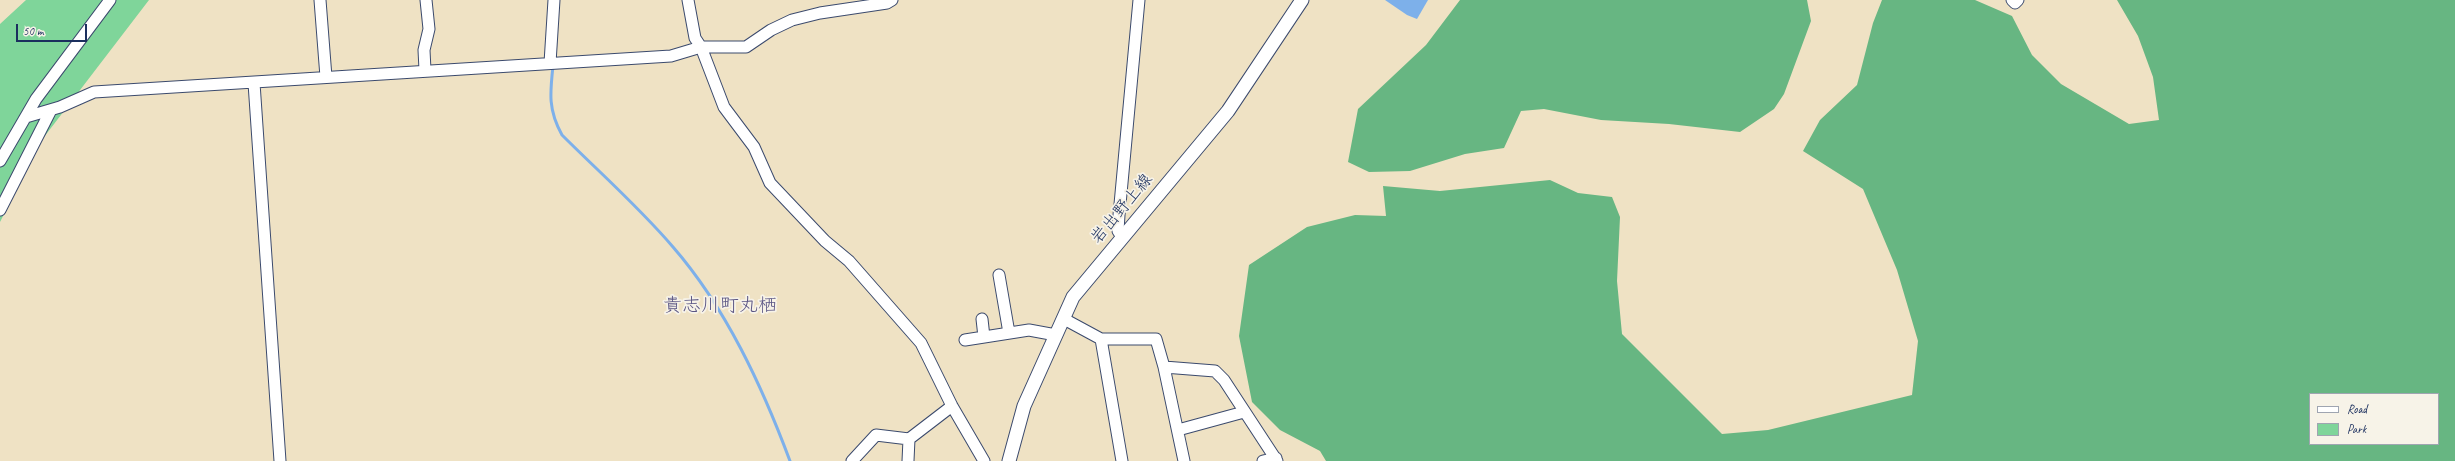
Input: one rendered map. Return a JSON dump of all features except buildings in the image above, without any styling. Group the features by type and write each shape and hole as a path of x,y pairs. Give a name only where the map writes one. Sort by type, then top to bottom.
{"main road":[{"name":"岩出野上線","path":"1009,461 1024,406 1073,297 1228,111 1302,0"}],"street":[{"path":"0,161 26,117 67,56 110,0"},
{"path":"320,0 326,77"},
{"path":"425,70 424,50 430,29 426,0"},
{"path":"550,63 554,0"},
{"path":"688,0 695,38 701,47 724,107 754,147 770,183 825,241 849,261 921,343 952,406 984,461"},
{"path":"26,117 51,110 94,92 254,83 425,70 671,56 701,47 746,47 771,30 792,20 820,12 864,7 892,0"},
{"path":"1122,237 1118,231 1119,216 1139,0"},
{"path":"2012,0 2015,3 2018,0"},
{"path":"254,83 280,461"},
{"path":"0,210 51,110"},
{"path":"999,275 1009,333"},
{"path":"982,318 984,337"},
{"path":"1064,319 1101,339 1156,339 1164,367 1184,461"},
{"path":"965,340 1029,330 1056,335"},
{"path":"1101,339 1122,461"},
{"path":"1164,367 1215,371 1224,380 1277,460"},
{"path":"852,461 876,435 909,439 952,406"},
{"path":"1178,430 1244,412"},
{"path":"908,461 909,439"},
{"path":"1264,461 1277,460"}],"green space":[{"path":"26,0 149,0 41,141 0,222 0,24"},
{"path":"1460,0 1807,0 1811,21 1784,94 1774,109 1740,132 1669,124 1601,120 1544,109 1521,111 1504,148 1465,154 1410,171 1369,172 1348,162 1358,109 1426,45"},
{"path":"1882,0 1975,0 2012,16 2032,55 2061,84 2129,124 2159,120 2153,77 2138,36 2117,0 2455,0 2455,461 1326,461 1320,451 1280,430 1252,402 1239,336 1249,265 1307,227 1355,215 1386,216 1383,186 1440,191 1550,180 1578,193 1612,197 1620,217 1617,281 1622,334 1722,434 1768,430 1912,395 1918,341 1897,270 1863,189 1803,151 1820,120 1857,85 1873,23"}],"water":[{"path":"1385,0 1428,0 1417,19 1407,15"}],"waterway":[{"path":"553,66 551,85 552,109 557,126 562,135 660,232 692,271 710,296 755,376 790,461"}],"district":[{"name":"貴志川町丸栖","path":"720,306"}]}
